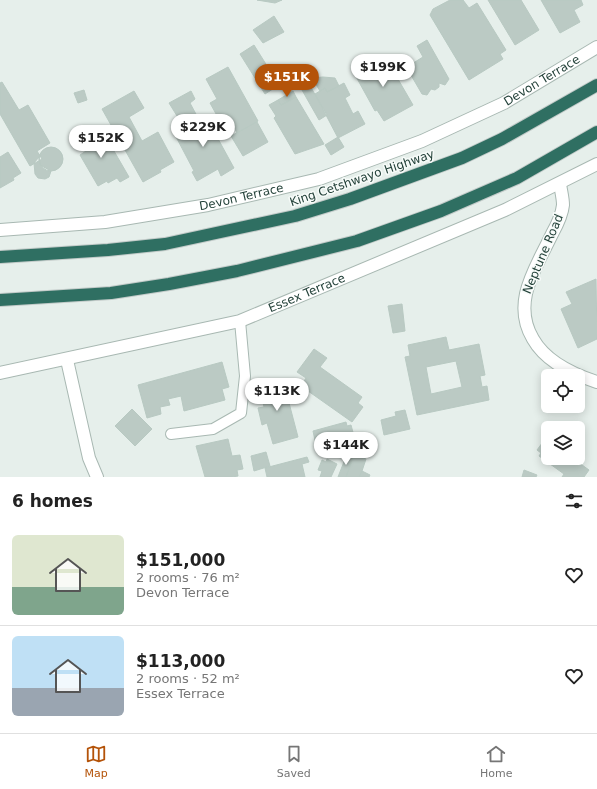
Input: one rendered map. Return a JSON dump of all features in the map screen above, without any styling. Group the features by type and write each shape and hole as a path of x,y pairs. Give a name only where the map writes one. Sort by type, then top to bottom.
{"highway":[{"name":"King Cetshwayo Highway","path":"0,257 108,250 165,244 302,214 350,200 462,158 502,139 597,84"},
{"path":"0,300 111,293 154,286 237,271 357,241 441,211 510,181 597,132"}],"street":[{"name":"Devon Terrace","path":"0,230 105,222 208,205 319,179 422,140 504,103 597,47"},
{"name":"Essex Terrace","path":"0,373 67,360 240,321 505,210 560,184 597,164"},
{"name":"Neptune Road","path":"560,184 563,205 560,218 525,291 524,312 526,328 540,351 554,363 597,382"},
{"path":"67,360 90,458 97,477"}],"lane":[{"path":"171,434 213,429 241,413 245,376 240,321"}],"building":[{"path":"257,0 282,0 275,3"},
{"path":"450,0 463,0 469,8 477,3 506,50 500,54 503,59 469,80 430,15 433,9"},
{"path":"488,0 521,0 539,30 515,45"},
{"path":"541,0 581,0 583,5 574,10 580,22 560,33"},
{"path":"274,16 284,32 263,43 253,30"},
{"path":"427,40 449,79 445,85 439,83 439,87 435,90 431,89 427,95 422,94 408,70 410,65 423,57 417,46"},
{"path":"254,45 279,85 265,94 240,54"},
{"path":"384,55 413,105 384,121 377,110 375,111 354,73 358,71 356,67 366,62 368,65"},
{"path":"228,67 258,121 237,133 234,127 226,132 210,103 217,99 206,79"},
{"path":"312,78 335,78 339,86 327,92 325,88 320,91"},
{"path":"306,79 327,115 319,120 298,83"},
{"path":"2,82 19,110 28,105 50,143 37,151 42,159 30,166 0,114 0,83"},
{"path":"344,83 350,95 345,98 353,114 358,111 365,124 338,138 315,94 325,88 327,92"},
{"path":"84,90 87,100 78,103 74,93"},
{"path":"134,91 144,108 129,117 142,141 158,132 174,162 160,170 161,172 143,182 102,109"},
{"path":"191,91 195,99 190,103 197,116 182,124 169,103"},
{"path":"293,91 296,97 281,105 278,100"},
{"path":"296,97 324,144 295,154 274,118 276,116 269,105 278,100 281,105"},
{"path":"198,115 200,118 205,115 234,168 221,176 218,169 197,181 192,172 194,171 174,133 184,128 182,124"},
{"path":"257,122 268,142 243,156 231,136"},
{"path":"88,130 92,131 96,136 103,132 129,177 120,182 117,178 98,186 80,155 86,151 80,141 81,134"},
{"path":"338,137 344,147 331,155 325,145"},
{"path":"51,147 56,148 62,154 62,164 56,170 51,171 46,170 40,164 39,159 40,154 46,148"},
{"path":"8,152 21,173 13,178 14,180 0,188 0,157"},
{"path":"39,157 40,165 51,171 49,177 45,179 38,178 35,174 34,163"},
{"path":"596,279 597,339 578,348 561,309 572,304 566,292"},
{"path":"402,304 405,331 393,333 388,306"},
{"path":"446,337 449,350 479,344 485,375 480,376 482,387 487,386 489,400 417,415 405,357 410,356 408,345","holes":["456,361 462,387 431,394 426,367"]},
{"path":"314,349 327,358 320,367 362,397 358,403 363,407 352,422 301,386 306,378 297,372"},
{"path":"222,362 229,387 222,389 225,400 184,411 181,396 168,399 170,405 160,407 161,414 147,418 138,385"},
{"path":"283,380 298,437 273,444 267,423 262,425 258,408 264,407 259,386"},
{"path":"132,409 152,429 135,446 115,426"},
{"path":"405,410 410,429 384,435 381,420 396,416 395,412"},
{"path":"346,422 347,426 351,425 354,436 350,437 351,441 317,450 313,431"},
{"path":"228,439 232,456 240,455 243,469 237,470 238,476 205,477 196,446"},
{"path":"541,445 541,453 537,450"},
{"path":"266,452 270,466 254,471 251,456"},
{"path":"347,454 353,457 346,477 338,477"},
{"path":"354,455 366,459 362,471 359,477 346,477"},
{"path":"307,457 309,462 302,464 305,477 267,477 265,468"},
{"path":"327,459 337,464 331,477 320,477 322,471 318,470 322,460 326,462"},
{"path":"552,465 582,465 589,470 584,477 562,477 564,474"},
{"path":"524,470 537,475 536,477 522,477"},
{"path":"362,471 370,475 369,477 359,477"}]}
